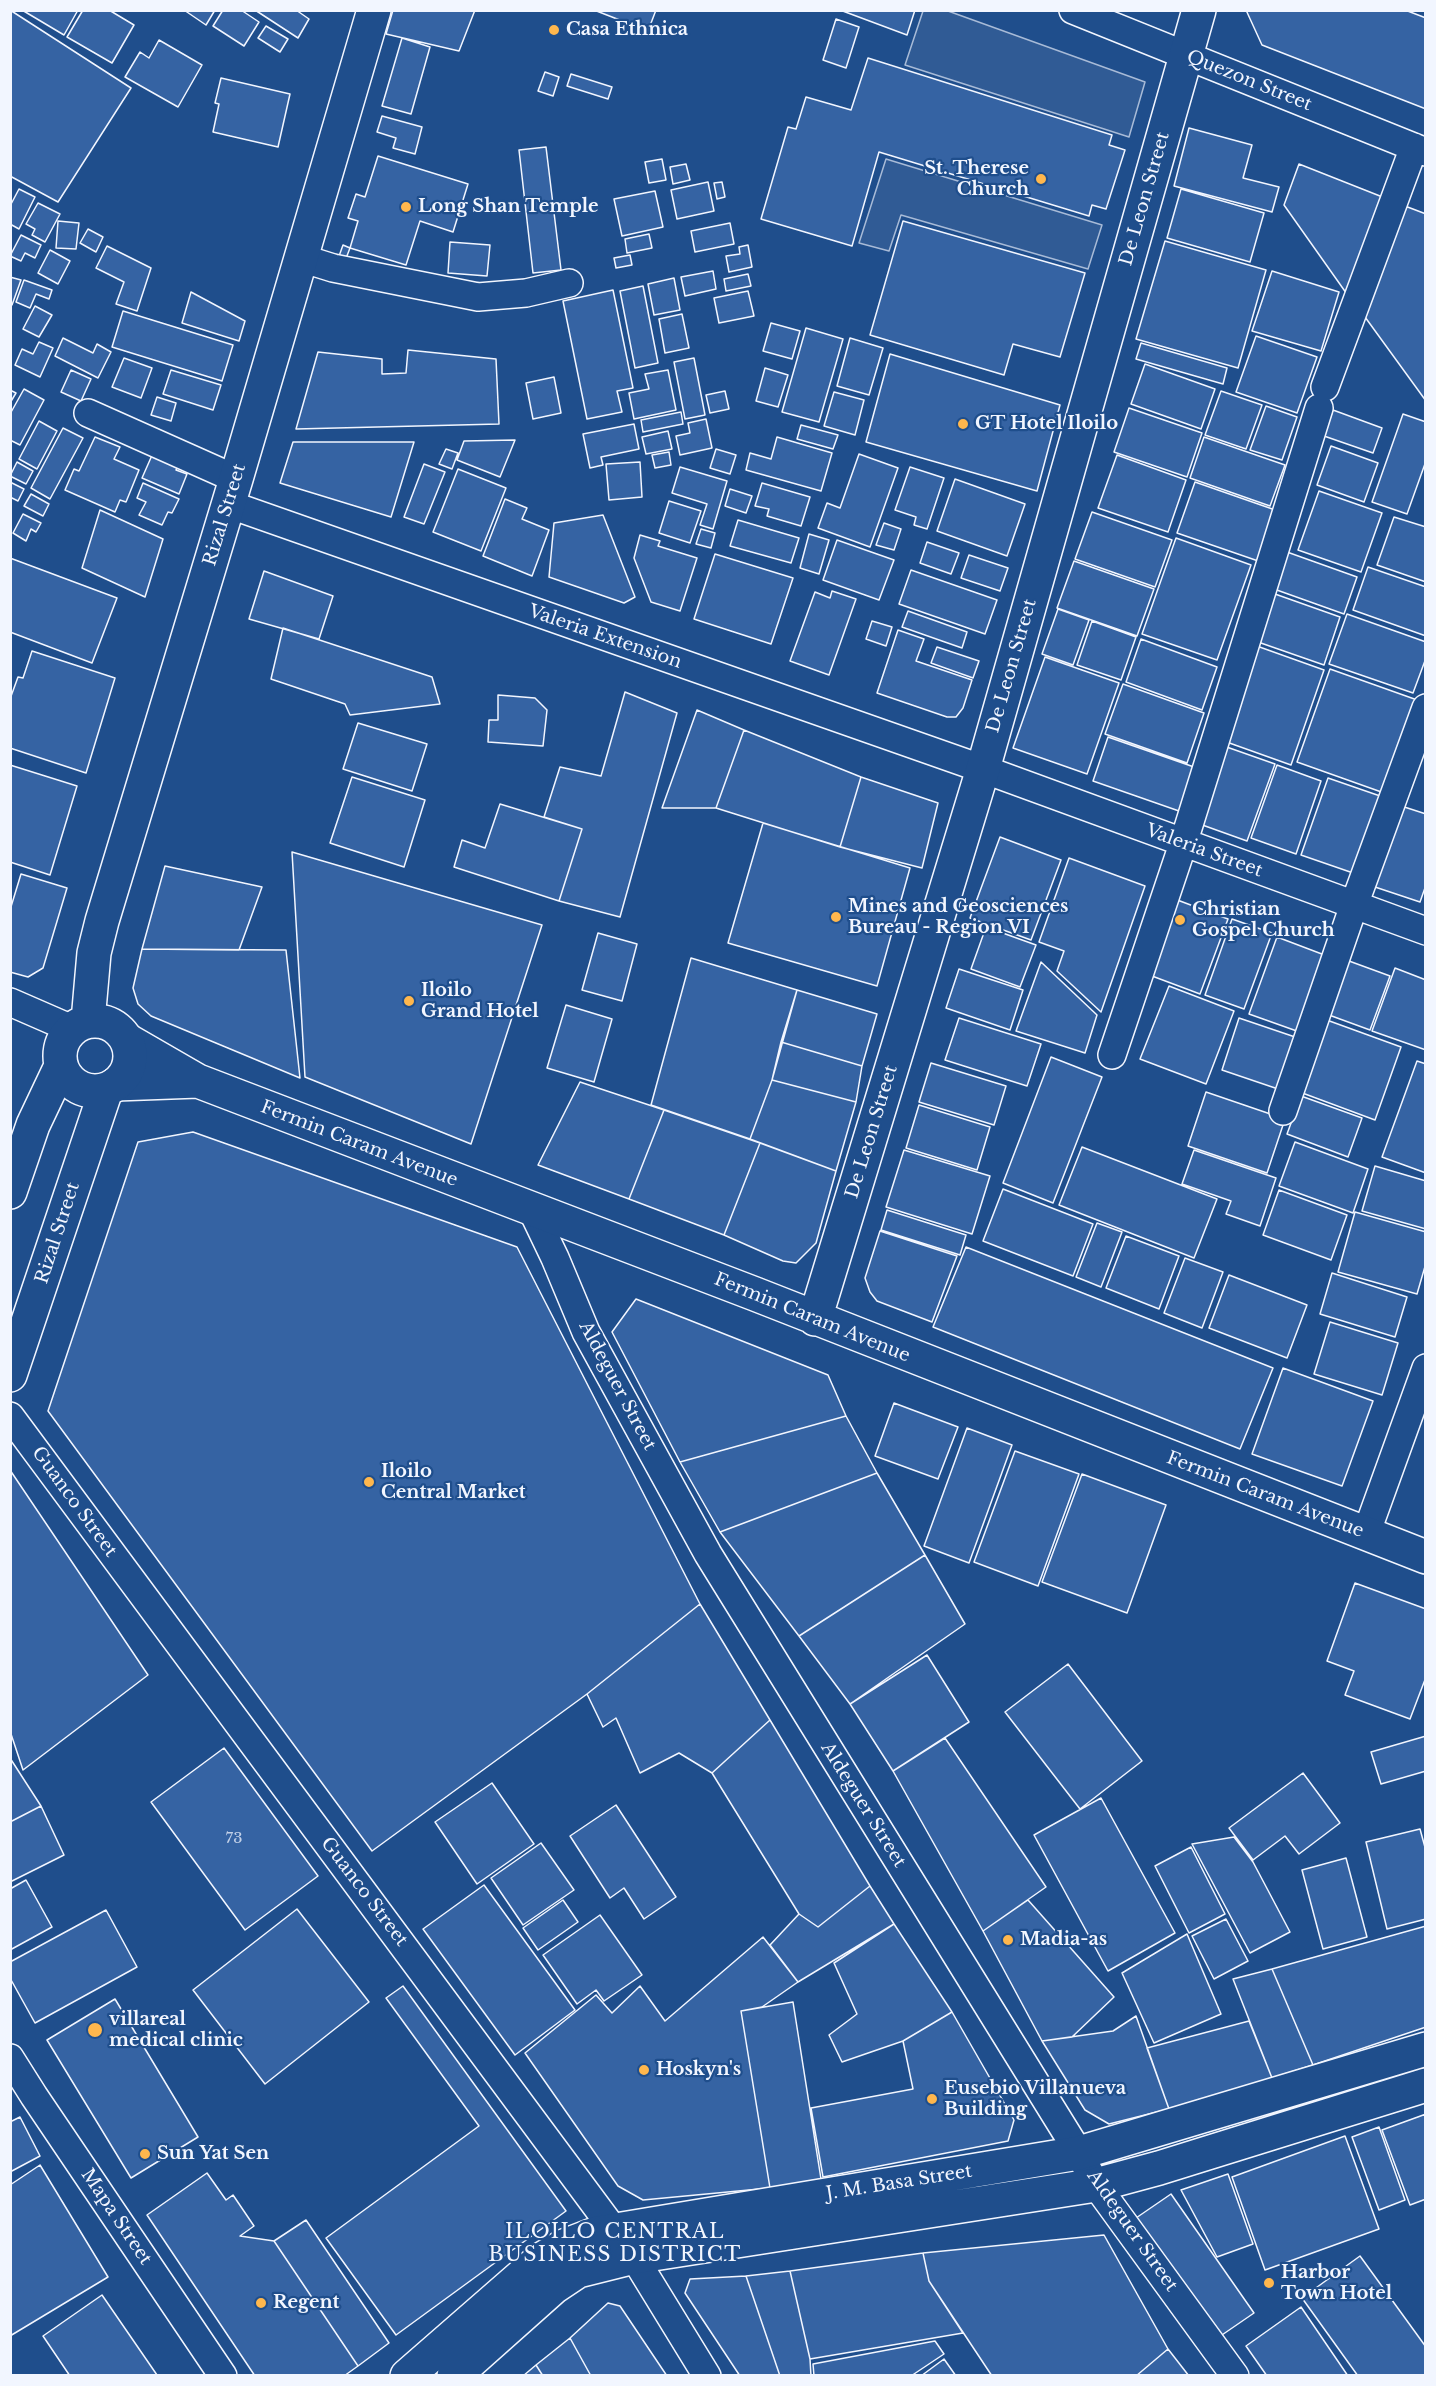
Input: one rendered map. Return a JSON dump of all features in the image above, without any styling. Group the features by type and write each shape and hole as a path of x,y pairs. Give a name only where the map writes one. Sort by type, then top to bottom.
{"main road":[{"name":"Rizal Street","path":"80,1025 102,921 374,10"},
{"name":"De Leon Street","path":"815,1319 983,769 1199,10"},
{"path":"10,1192 33,1125 61,1066 62,1045 80,1025 100,1021 111,1024 127,1040 130,1059 123,1078 111,1087 86,1090 78,1087 61,1066"},
{"name":"Fermin Caram Avenue","path":"127,1040 198,1081 755,1294 1425,1557"},
{"name":"Fermin Caram Avenue","path":"111,1087 198,1081"},
{"name":"Rizal Street","path":"10,1375 111,1087"},
{"name":"J. M. Basa Street","path":"407,2376 540,2260 564,2246 598,2234 1079,2153 1425,2049"},
{"name":"J. M. Basa Street","path":"454,2376 554,2287 578,2271 634,2257 1096,2185 1159,2169 1425,2085"}],"street":[{"name":"Quezon Street","path":"1073,10 1419,149"},
{"path":"1112,1055 1184,844 1322,397 1419,149"},
{"path":"301,258 344,270 478,297 526,293 569,283"},
{"name":"Valeria Extension","path":"88,412 232,491 983,769"},
{"path":"1283,1111 1425,708"},
{"name":"Valeria Street","path":"983,769 1425,931"},
{"path":"10,1002 80,1025"},
{"name":"Aldeguer Street","path":"532,1210 586,1332 708,1554 1079,2153 1096,2185 1235,2376"},
{"path":"1365,1534 1425,1368"},
{"name":"Guanco Street","path":"10,1416 634,2257 707,2376"},
{"name":"Mapa Street","path":"10,2058 223,2376"}],"shaded area":[{"path":"923,11 948,11 1145,82 1129,137 905,65"},
{"path":"886,159 1102,225 1088,269 901,215 889,251 859,243"}],"building":[{"path":"10,10 131,88 58,202 10,176"},
{"path":"22,10 78,10 64,35"},
{"path":"83,10 109,10 134,25 112,63 67,37"},
{"path":"184,10 215,10 206,25"},
{"path":"223,10 241,10 259,22 244,46 213,26"},
{"path":"255,10 296,10 309,19 298,38"},
{"path":"393,10 475,10 459,51 386,34"},
{"path":"594,10 656,10 648,31"},
{"path":"840,10 915,10 907,35"},
{"path":"1246,10 1426,10 1426,109 1262,45"},
{"path":"1405,10 1426,10 1426,18"},
{"path":"836,19 859,27 846,68 823,60"},
{"path":"266,26 288,39 280,52 258,38"},
{"path":"402,38 430,47 411,114 382,106"},
{"path":"159,40 202,65 178,107 125,77 140,52 149,58"},
{"name":"St. Therese Church","path":"868,58 1112,135 1109,145 1125,150 1106,209 1092,205 1089,216 879,152 852,246 761,219 788,127 796,129 806,97 851,110"},
{"path":"545,72 559,77 553,96 538,91"},
{"path":"571,74 612,87 608,99 567,86"},
{"path":"221,78 290,94 278,147 213,132 219,104 215,103"},
{"path":"382,116 422,127 415,154 393,148 396,138 377,132"},
{"path":"1189,128 1252,145 1243,178 1279,187 1272,212 1174,186"},
{"path":"546,147 561,270 533,273 519,150"},
{"name":"Long Shan Temple","path":"378,156 468,184 453,232 420,221 406,265 350,248 358,221 348,218 356,194 365,197"},
{"path":"662,159 666,180 649,183 645,162"},
{"path":"686,164 690,180 673,184 670,167"},
{"path":"1299,164 1385,198 1349,297 1284,205"},
{"path":"708,182 714,211 677,219 671,190"},
{"path":"722,182 725,197 717,199 714,183"},
{"path":"19,189 35,197 19,229 10,224 10,206"},
{"path":"1181,189 1264,213 1250,262 1167,238"},
{"path":"655,191 663,227 622,236 614,199"},
{"path":"38,203 60,214 45,242 32,235 35,229 26,224"},
{"path":"1405,206 1426,214 1426,401 1365,317"},
{"path":"58,221 79,223 76,249 56,248"},
{"path":"903,221 1085,273 1060,357 1013,344 1004,375 870,335"},
{"path":"730,223 734,244 695,252 691,231"},
{"path":"88,229 103,237 96,252 80,243"},
{"path":"649,234 652,248 627,253 625,239"},
{"path":"21,235 41,245 35,258 25,253 21,261 10,256"},
{"path":"1165,241 1266,270 1238,368 1136,339"},
{"path":"450,242 490,245 487,276 448,273"},
{"path":"343,245 350,248 345,261 338,259"},
{"path":"748,245 752,267 729,272 726,256 740,254 739,247"},
{"path":"107,246 151,268 137,311 116,304 124,282 96,268"},
{"path":"50,250 70,261 58,284 38,273"},
{"path":"630,255 632,265 616,268 614,258"},
{"path":"713,271 716,289 685,296 681,277"},
{"path":"1272,271 1339,292 1321,351 1252,331"},
{"path":"748,274 751,286 726,291 724,279"},
{"path":"10,277 21,280 12,305 10,305"},
{"path":"674,278 680,310 654,315 648,284"},
{"path":"24,280 52,290 49,299 36,294 30,308 16,302"},
{"path":"643,286 658,363 635,368 620,291"},
{"path":"613,290 633,388 617,391 622,412 587,419 563,301"},
{"path":"748,291 754,316 719,323 714,298"},
{"path":"191,292 245,321 239,341 182,323"},
{"path":"35,306 52,315 39,337 23,329"},
{"path":"123,311 233,345 222,381 112,347"},
{"path":"682,314 689,348 665,353 659,319"},
{"path":"771,323 800,331 792,359 763,351"},
{"path":"806,328 843,339 819,422 782,412"},
{"path":"1256,336 1317,357 1297,413 1236,392"},
{"path":"63,338 93,353 97,344 111,352 98,378 55,356"},
{"path":"850,338 883,348 869,395 837,386"},
{"path":"39,342 53,348 40,377 15,365 22,349 33,354"},
{"path":"1141,343 1227,368 1223,384 1136,359"},
{"path":"408,350 496,359 499,424 296,429 318,352 382,359 382,374 406,373"},
{"name":"GT Hotel Iloilo","path":"890,354 1060,405 1037,491 866,442"},
{"path":"124,358 152,368 141,398 112,387"},
{"path":"694,358 705,415 685,419 674,362"},
{"path":"1145,364 1215,389 1201,429 1131,404"},
{"path":"765,368 788,375 778,407 756,401"},
{"path":"71,370 91,379 81,401 61,392"},
{"path":"171,370 221,385 213,410 163,394"},
{"path":"668,370 676,410 634,419 629,393 649,389 645,374"},
{"path":"554,377 561,413 533,419 526,383"},
{"path":"24,389 44,400 20,445 10,440 10,414"},
{"path":"10,390 16,393 10,403"},
{"path":"725,391 729,409 710,413 706,395"},
{"path":"1221,391 1262,405 1246,449 1205,435"},
{"path":"834,392 864,400 855,435 824,426"},
{"path":"157,397 176,403 171,421 151,415"},
{"path":"1266,406 1297,417 1282,460 1250,450"},
{"path":"1129,408 1202,433 1187,477 1114,452"},
{"path":"1333,410 1382,428 1373,453 1324,436"},
{"path":"681,412 683,424 643,432 641,420"},
{"path":"1403,414 1426,422 1426,461 1407,514 1372,502"},
{"path":"706,419 712,448 680,455 676,436 690,433 688,423"},
{"path":"39,421 57,431 37,469 19,459"},
{"path":"634,424 639,449 601,457 603,465 590,468 583,434"},
{"path":"801,425 838,435 833,449 797,439"},
{"path":"63,428 83,438 50,499 31,488"},
{"path":"668,431 672,449 646,454 642,437"},
{"path":"95,437 120,447 114,459 139,470 126,502 120,500 115,512 65,490 74,469 79,471"},
{"path":"777,437 832,453 821,491 746,470 750,453 771,459"},
{"path":"1204,437 1285,465 1270,506 1190,478"},
{"path":"515,440 500,477 457,460 464,441"},
{"path":"293,442 414,442 391,517 280,483"},
{"path":"1331,446 1378,463 1364,502 1317,485"},
{"path":"446,449 458,453 452,469 439,464"},
{"path":"716,449 736,455 730,474 710,468"},
{"path":"669,452 671,465 655,468 652,455"},
{"path":"153,453 179,465 176,470 187,474 179,494 142,478"},
{"path":"859,454 898,468 870,547 818,528 827,503 840,508"},
{"path":"1117,455 1186,480 1168,532 1098,508"},
{"path":"17,462 33,471 26,484 10,476"},
{"path":"640,462 642,497 609,500 606,464"},
{"path":"424,464 445,472 424,524 404,517"},
{"path":"680,467 727,481 713,529 700,525 707,504 672,493"},
{"path":"910,467 944,478 927,529 914,525 916,517 895,510"},
{"path":"458,469 506,488 481,551 433,532"},
{"path":"955,479 1025,504 1007,556 937,531"},
{"path":"10,482 24,489 18,501 10,497"},
{"path":"1195,482 1281,512 1264,563 1177,533"},
{"path":"143,483 179,499 172,513 168,512 162,525 139,515 146,502 137,498"},
{"path":"762,483 810,497 801,526 767,516 769,509 755,506"},
{"path":"730,489 752,496 746,513 725,506"},
{"path":"1319,491 1382,513 1361,572 1298,550"},
{"path":"31,494 49,504 43,516 24,506"},
{"path":"505,499 527,508 522,519 549,530 532,576 483,556"},
{"path":"669,501 701,511 690,543 659,533"},
{"path":"100,510 163,539 145,597 82,568"},
{"path":"1092,512 1172,540 1155,587 1075,559"},
{"path":"23,514 41,523 36,532 31,529 26,541 13,533"},
{"path":"603,515 635,597 624,603 549,577 554,523"},
{"path":"1394,517 1426,527 1426,582 1377,565"},
{"path":"738,520 799,538 791,563 730,546"},
{"path":"884,523 901,529 894,550 876,545"},
{"path":"701,529 715,533 711,548 696,544"},
{"path":"809,534 829,540 819,574 800,568"},
{"path":"640,535 660,541 658,546 697,558 680,611 651,602 634,558"},
{"path":"1176,538 1251,565 1217,660 1142,634"},
{"path":"837,540 894,560 879,600 823,580"},
{"path":"927,542 959,553 951,574 920,563"},
{"path":"1287,552 1357,577 1344,614 1274,589"},
{"path":"715,554 793,578 771,644 694,619"},
{"path":"969,555 1008,568 1000,591 961,578"},
{"path":"10,558 117,598 92,663 10,632"},
{"path":"1074,561 1154,589 1137,636 1057,608"},
{"path":"1368,567 1426,587 1426,636 1353,610"},
{"path":"911,570 997,600 985,634 899,604"},
{"path":"264,571 333,596 319,639 249,619"},
{"path":"832,591 856,599 829,675 790,661 815,592 830,598"},
{"path":"1275,594 1340,617 1324,665 1258,642"},
{"path":"1058,609 1089,620 1073,665 1042,654"},
{"path":"908,611 967,632 962,648 902,627"},
{"path":"1347,614 1426,642 1426,658 1413,693 1329,664"},
{"path":"872,621 892,627 886,646 866,639"},
{"path":"1092,621 1136,637 1121,680 1077,665"},
{"path":"283,628 432,677 440,704 350,715 345,704 271,679"},
{"path":"898,630 924,639 916,661 972,680 963,708 956,717 947,717 877,693"},
{"path":"1141,639 1217,667 1202,710 1126,682"},
{"path":"1254,645 1324,670 1291,765 1221,740"},
{"path":"937,647 979,661 973,678 931,663"},
{"path":"32,651 115,678 86,773 10,748 10,699 18,677 23,678"},
{"path":"1045,657 1119,683 1087,774 1013,748"},
{"path":"1330,669 1420,701 1387,794 1297,762"},
{"path":"1123,684 1204,713 1187,763 1105,734"},
{"path":"625,692 677,713 620,917 559,901 582,829 544,817 560,767 601,776"},
{"path":"498,695 535,698 547,710 543,746 488,742 489,720 498,720"},
{"path":"697,710 744,730 716,808 662,808"},
{"path":"358,723 427,744 412,791 343,769"},
{"path":"744,730 861,777 840,847 716,808"},
{"path":"1108,737 1194,767 1179,811 1093,781"},
{"path":"1221,745 1275,764 1247,841 1194,822"},
{"path":"10,765 77,786 50,875 10,862"},
{"path":"1277,765 1321,781 1296,854 1251,838"},
{"path":"352,777 425,800 404,867 330,843"},
{"path":"861,777 938,803 922,868 840,847"},
{"path":"1328,778 1383,797 1356,874 1301,855"},
{"path":"1392,803 1426,814 1426,885 1420,902 1363,883"},
{"path":"500,804 582,829 559,901 454,867 462,840 485,848"},
{"path":"763,823 910,868 877,986 728,943"},
{"path":"1000,837 1061,860 1031,940 970,918"},
{"name":"Iloilo Grand Hotel","path":"292,852 542,925 471,1144 305,1077"},
{"path":"1069,858 1145,886 1101,1012 1057,971 1064,951 1039,942"},
{"path":"165,866 262,887 239,950 142,949"},
{"path":"21,874 67,888 43,968 28,977 10,972 10,910"},
{"path":"1172,898 1228,919 1200,994 1144,973"},
{"path":"1232,919 1272,933 1244,1009 1205,995"},
{"path":"986,927 1036,945 1020,987 971,969"},
{"path":"598,933 637,944 622,1001 582,990"},
{"path":"1277,937 1335,959 1308,1035 1249,1014"},
{"path":"142,949 286,950 300,1078 151,1016 138,1004 133,988"},
{"path":"691,958 797,990 772,1080 750,1139 651,1105"},
{"path":"1349,961 1390,976 1370,1030 1329,1015"},
{"path":"1041,962 1097,1015 1085,1053 1016,1031"},
{"path":"1395,968 1426,980 1426,1050 1372,1031"},
{"path":"959,969 1023,990 1010,1030 946,1008"},
{"path":"1169,986 1234,1011 1206,1084 1140,1059"},
{"path":"797,990 877,1014 862,1066 781,1042"},
{"path":"566,1005 612,1019 594,1082 547,1068"},
{"path":"959,1018 1041,1044 1027,1086 945,1060"},
{"path":"1239,1018 1298,1038 1281,1090 1222,1070"},
{"path":"1324,1019 1401,1047 1375,1120 1297,1091"},
{"path":"781,1042 862,1066 856,1102 772,1080"},
{"path":"1051,1057 1102,1077 1053,1203 1003,1183"},
{"path":"1417,1061 1426,1064 1426,1173 1382,1157"},
{"path":"931,1063 1006,1086 994,1125 919,1102"},
{"path":"772,1080 856,1102 836,1171 750,1139"},
{"path":"580,1082 664,1110 629,1199 538,1165"},
{"path":"1206,1092 1285,1119 1267,1173 1188,1146"},
{"path":"1301,1096 1362,1118 1348,1157 1287,1134"},
{"path":"919,1105 990,1127 977,1170 906,1148"},
{"path":"664,1110 760,1143 724,1235 629,1199"},
{"name":"Iloilo Central Market","path":"193,1132 517,1247 700,1604 587,1694 372,1851 48,1411 138,1142"},
{"path":"1295,1142 1368,1169 1353,1213 1279,1186"},
{"path":"760,1143 836,1171 816,1243 796,1263 783,1261 724,1235"},
{"path":"1082,1147 1217,1199 1194,1258 1059,1205"},
{"path":"904,1150 990,1176 972,1234 886,1207"},
{"path":"1194,1150 1276,1178 1260,1226 1226,1214 1231,1201 1182,1184"},
{"path":"1375,1166 1426,1181 1426,1229 1362,1211"},
{"path":"1003,1189 1093,1224 1073,1276 983,1241"},
{"path":"1279,1190 1347,1215 1331,1260 1263,1235"},
{"path":"887,1210 966,1235 960,1255 881,1230"},
{"path":"1355,1212 1426,1232 1426,1263 1417,1294 1338,1272"},
{"path":"1097,1223 1122,1232 1101,1287 1076,1277"},
{"path":"880,1231 957,1256 932,1322 877,1301 870,1292 865,1278"},
{"path":"1126,1236 1179,1256 1159,1309 1106,1288"},
{"path":"966,1247 1273,1368 1240,1449 933,1327"},
{"path":"1185,1258 1223,1272 1202,1328 1164,1313"},
{"path":"1332,1273 1407,1297 1395,1337 1320,1314"},
{"path":"1229,1275 1307,1305 1287,1358 1209,1328"},
{"path":"636,1299 828,1375 846,1416 680,1462 612,1332"},
{"path":"1330,1322 1398,1343 1382,1395 1314,1374"},
{"path":"1283,1368 1373,1401 1342,1486 1252,1454"},
{"path":"894,1403 958,1427 938,1479 875,1456"},
{"path":"846,1416 877,1473 720,1532 680,1462"},
{"path":"967,1428 1012,1445 969,1563 924,1546"},
{"path":"1015,1451 1079,1474 1038,1586 974,1562"},
{"path":"10,1470 148,1675 23,1770 10,1731"},
{"path":"877,1473 925,1555 799,1636 720,1532"},
{"path":"1082,1474 1166,1505 1127,1613 1042,1582"},
{"path":"925,1555 965,1624 850,1704 799,1636"},
{"path":"1355,1583 1426,1609 1426,1677 1410,1719 1345,1695 1354,1671 1327,1661"},
{"path":"700,1604 770,1720 712,1773 679,1753 640,1773 616,1718 603,1727 587,1694"},
{"path":"927,1655 969,1722 893,1771 850,1704"},
{"path":"1068,1664 1142,1761 1080,1809 1005,1712"},
{"path":"770,1720 870,1886 818,1927 799,1914 712,1773"},
{"path":"1426,1736 1426,1771 1381,1784 1371,1752"},
{"path":"945,1738 1046,1887 983,1931 893,1771"},
{"path":"224,1748 318,1876 245,1930 151,1802"},
{"path":"10,1758 41,1806 10,1822"},
{"path":"1303,1773 1340,1823 1299,1854 1285,1836 1253,1860 1229,1828"},
{"path":"492,1783 534,1844 477,1884 435,1822"},
{"path":"1101,1798 1175,1933 1108,1971 1034,1835"},
{"path":"616,1805 676,1897 644,1919 624,1888 610,1898 570,1836"},
{"path":"41,1806 64,1855 10,1882 10,1822"},
{"path":"1420,1829 1426,1851 1426,1919 1387,1929 1366,1842"},
{"path":"1234,1837 1253,1862 1290,1932 1250,1953 1192,1844"},
{"path":"541,1843 574,1890 523,1925 491,1878"},
{"path":"1191,1847 1225,1914 1189,1933 1155,1866"},
{"path":"1346,1858 1367,1937 1323,1949 1302,1870"},
{"path":"26,1880 52,1927 10,1950 10,1889"},
{"path":"484,1885 575,2010 515,2055 423,1929"},
{"path":"870,1886 894,1924 798,1982 770,1945 799,1914 818,1927"},
{"path":"563,1900 578,1922 538,1950 523,1928"},
{"path":"1028,1900 1114,1997 1072,2037 1042,2041 983,1931"},
{"path":"297,1909 369,2002 265,2084 193,1990"},
{"path":"106,1910 137,1967 35,2023 10,1978 10,1962"},
{"path":"600,1915 642,1975 604,2001 596,1990 577,2004 543,1955"},
{"path":"1226,1919 1248,1961 1214,1979 1192,1936"},
{"path":"894,1924 952,2012 903,2041 842,2062 829,2035 857,2014 834,1963"},
{"path":"1426,1926 1426,2027 1313,2065 1272,1969"},
{"path":"1187,1934 1221,2014 1154,2043 1122,1973"},
{"name":"Hoskyn's","path":"763,1937 798,1982 762,2007 741,2011 770,2188 643,2200 618,2186 525,2053 596,1995 612,2013 640,1986 665,2021"},
{"path":"1272,1969 1313,2065 1272,2078 1233,1979"},
{"path":"403,1986 566,2211 396,2335 326,2238 479,2126 386,1998"},
{"path":"115,1999 198,2137 131,2178 47,2040"},
{"path":"793,2002 821,2179 770,2188 741,2011"},
{"name":"Eusebio Villanueva Building","path":"952,2012 1014,2120 1008,2141 823,2177 811,2108 913,2089 903,2041"},
{"path":"1136,2016 1169,2109 1109,2124 1085,2110 1042,2041 1113,2031"},
{"path":"1249,2021 1272,2078 1169,2109 1147,2048"},
{"path":"1426,2114 1426,2199 1410,2205 1382,2130"},
{"path":"20,2117 40,2156 10,2172 10,2122"},
{"path":"1379,2127 1405,2200 1379,2210 1352,2137"},
{"path":"1345,2136 1379,2229 1265,2270 1232,2177"},
{"path":"40,2165 108,2277 10,2336 10,2185"},
{"name":"Regent","path":"207,2173 226,2200 233,2195 254,2226 240,2236 274,2241 358,2366 344,2376 255,2376 147,2215"},
{"path":"1228,2174 1253,2244 1217,2257 1181,2190"},
{"path":"1171,2194 1254,2313 1219,2337 1136,2218"},
{"path":"306,2220 389,2343 358,2366 274,2241"},
{"path":"1104,2235 1168,2349 1136,2376 992,2376 929,2281 923,2253"},
{"path":"923,2253 929,2281 963,2333 810,2359 790,2271"},
{"path":"1360,2256 1426,2347 1426,2376 1358,2376 1302,2298"},
{"path":"790,2271 810,2359 811,2376 780,2376 746,2276"},
{"path":"746,2276 780,2376 740,2376 685,2293 690,2279"},
{"path":"102,2295 157,2376 70,2376 43,2336"},
{"path":"608,2303 620,2306 667,2376 591,2376 570,2338"},
{"path":"1301,2307 1348,2376 1267,2376 1246,2346"},
{"path":"570,2338 591,2376 543,2376 536,2365"},
{"path":"935,2341 944,2354 911,2376 814,2376 813,2364"},
{"path":"1168,2349 1189,2376 1136,2376"},
{"path":"944,2359 956,2376 921,2376"},
{"path":"536,2365 543,2376 523,2376"}],"place":[{"name":"Casa Ethnica","path":"554,30"},
{"name":"St. Therese Church","path":"1041,179"},
{"name":"Long Shan Temple","path":"406,207"},
{"name":"GT Hotel Iloilo","path":"963,424"},
{"name":"Mines and Geosciences Bureau - Region VI","path":"836,917"},
{"name":"Christian Gospel Church","path":"1180,920"},
{"name":"Iloilo Grand Hotel","path":"409,1001"},
{"name":"Iloilo Central Market","path":"369,1482"},
{"name":"Madia-as","path":"1008,1940"},
{"name":"villareal medical clinic","path":"95,2030"},
{"name":"Hoskyn's","path":"644,2070"},
{"name":"Eusebio Villanueva Building","path":"932,2099"},
{"name":"Sun Yat Sen","path":"145,2154"},
{"name":"Harbor Town Hotel","path":"1269,2283"},
{"name":"Regent","path":"261,2303"}],"district":[{"name":"ILOILO CENTRAL BUSINESS DISTRICT","path":"615,2244"}]}
